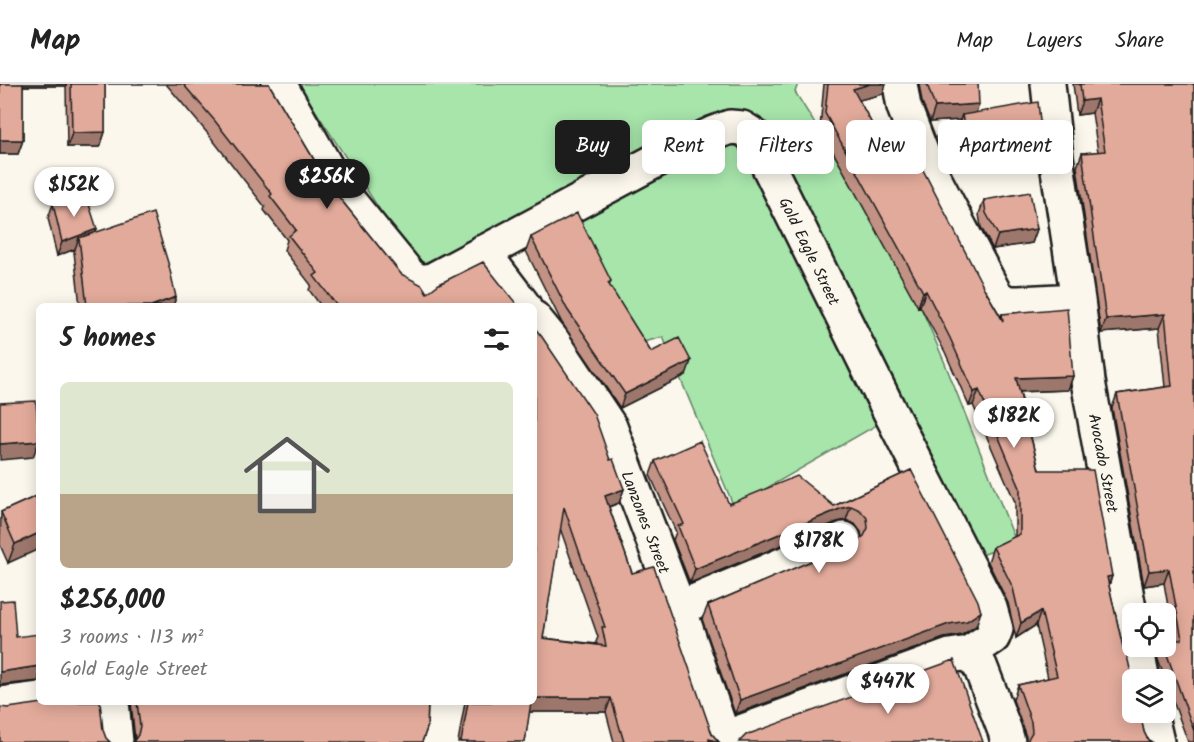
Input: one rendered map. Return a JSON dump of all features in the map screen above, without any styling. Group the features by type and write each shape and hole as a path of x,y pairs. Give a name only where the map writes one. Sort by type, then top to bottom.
{"street":[{"name":"Gold Eagle Street","path":"279,84 338,188 410,276 421,282 432,280 657,160 714,133 730,127 742,128 753,135 990,608 996,629 993,637 969,653"},
{"path":"900,84 904,107 924,159 996,296 1007,303 1078,300"},
{"name":"Avocado Street","path":"1048,84 1056,157 1088,381 1128,603"},
{"path":"483,252 522,303"},
{"name":"Lanzones Street","path":"540,337 610,428 679,608 725,740"},
{"path":"679,608 844,538"},
{"path":"725,740 950,656 969,653 980,666 1008,742"},
{"path":"0,704 36,699"},
{"path":"112,705 116,742"},
{"path":"1153,723 1157,742"}],"green space":[{"path":"298,84 798,84 795,92 813,120 737,120 737,174 834,174 834,154 902,263 944,361 1016,542 953,566 899,412 734,507 663,337 636,344 560,196 417,267"}],"building":[{"path":"0,84 23,84 23,140 0,140"},
{"path":"71,84 105,84 105,132 72,133"},
{"path":"183,84 269,84 329,185 401,274 422,285 427,293 439,284 483,262 516,303 335,303 314,276 318,273 289,236 296,230 270,196 272,194"},
{"path":"828,84 870,84 853,89 870,120 846,120 846,151 834,129 834,120 829,120 825,113"},
{"path":"927,84 978,84 979,104 935,107"},
{"path":"1080,84 1194,84 1194,731 1176,680 1176,669 1172,669 1168,657 1176,657 1176,640 1182,639 1169,569 1149,571 1117,394 1172,386 1165,314 1106,319 1082,153 1105,151 1097,99 1082,101"},
{"path":"1038,102 1040,120 963,120 962,115"},
{"path":"858,174 925,174 1003,321 1002,314 1067,308 1073,376 1016,378 1039,470 1093,470 1112,576 1107,577 1122,643 1122,657 1127,657 1130,669 1122,669 1122,723 1142,723 1148,740 1152,742 1029,742 1028,739 1032,732 1031,722 1018,685 1057,676 1041,611 1021,623 1013,588 993,547 1020,534 1020,488 979,390 974,392 950,338 926,291 923,292"},
{"path":"1030,192 1037,229 998,235 986,213 984,200"},
{"path":"86,195 97,229 62,242 53,204"},
{"path":"153,213 176,297 159,303 87,303 79,238"},
{"path":"577,213 611,281 608,283 651,352 679,338 691,361 625,394 567,309 531,237"},
{"path":"537,331 594,414 610,460 613,459 624,489 605,496 632,573 654,567 712,734 719,742 709,739 709,742 624,742 611,698 537,698","holes":["564,507 605,627 602,627 606,646 543,638"]},
{"path":"36,401 36,441 0,444 0,403"},
{"path":"700,441 729,504 797,476 834,506 911,470 978,601 981,612 967,621 949,624 740,700 708,605 856,542 864,536 868,528 867,518 860,510 851,506 842,508 695,569 678,526 684,524 655,461"},
{"path":"36,496 36,534 15,544 1,512"},
{"path":"13,600 16,637 36,634 36,666 0,672 0,601"},
{"path":"954,660 983,742 739,742 746,735"},
{"path":"36,704 100,705 103,730 110,742 0,742 0,707"},
{"path":"137,705 428,705 427,728 422,742 133,742 140,726"},
{"path":"467,705 531,705 525,742 461,742"}]}
